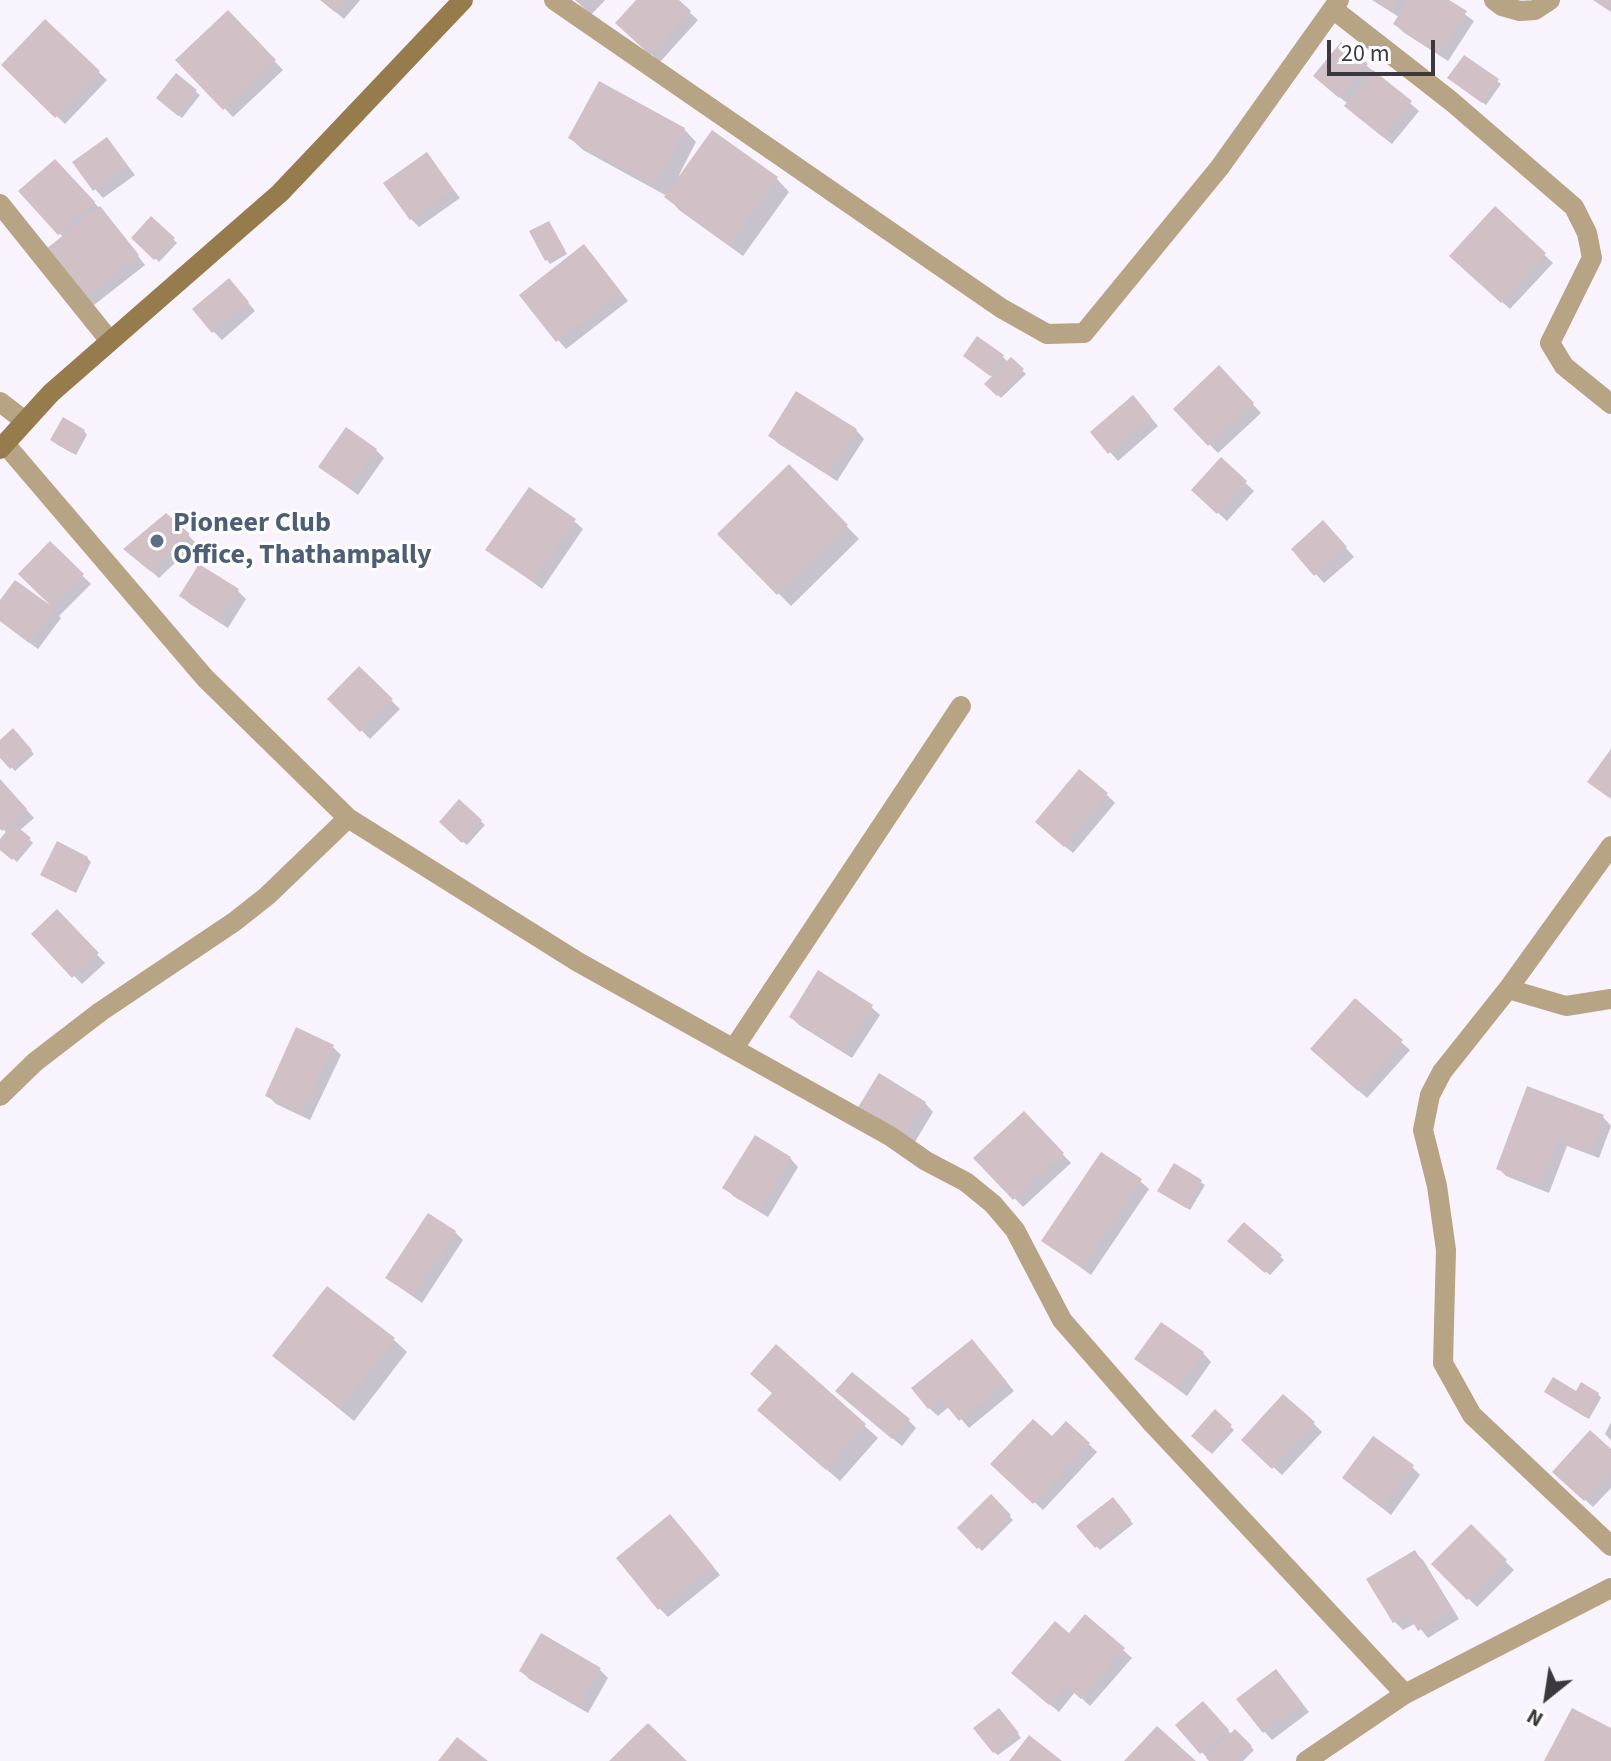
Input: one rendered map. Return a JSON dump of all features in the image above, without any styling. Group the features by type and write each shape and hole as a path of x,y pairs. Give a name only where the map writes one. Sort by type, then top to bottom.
{"main road":[{"path":"2,446 51,393 280,193 463,0"}],"street":[{"path":"554,0 1001,308 1047,334 1084,333 1220,167 1336,4 1574,207 1587,233 1592,258 1550,343 1564,366 1611,404"},
{"path":"1494,0 1502,6 1520,11 1535,10 1550,0"},
{"path":"0,204 110,341"},
{"path":"0,402 25,421"},
{"path":"2,446 205,678 348,818 578,962 890,1136 926,1161 966,1182 993,1204 1015,1230 1062,1320 1151,1422 1405,1694"},
{"path":"734,1048 961,706"},
{"path":"0,1096 35,1062 100,1012 245,914 348,818"},
{"path":"1611,846 1508,989 1442,1072 1430,1095 1423,1130 1437,1186 1446,1250 1443,1363 1472,1415 1611,1546"},
{"path":"1508,989 1566,1006 1611,999"},
{"path":"1306,1761 1405,1694 1611,1588"}],"building":[{"path":"320,0 345,0 335,12"},
{"path":"636,0 679,0 691,11 650,55 615,23"},
{"path":"1374,0 1398,0 1391,11"},
{"path":"1408,0 1449,0 1467,11 1439,54 1393,24"},
{"path":"1593,0 1611,0 1611,12"},
{"path":"228,10 276,60 223,110 175,60"},
{"path":"45,19 100,71 55,118 1,65"},
{"path":"1341,42 1368,64 1339,98 1313,76"},
{"path":"1464,55 1499,79 1482,103 1447,78"},
{"path":"1373,70 1412,101 1383,137 1344,106"},
{"path":"176,73 197,90 178,116 156,98"},
{"path":"599,81 685,128 654,185 568,138"},
{"path":"712,130 778,177 729,245 664,197"},
{"path":"107,137 128,166 93,191 72,162"},
{"path":"427,152 453,189 410,220 383,183"},
{"path":"55,159 95,202 58,235 18,191"},
{"path":"100,206 139,255 85,298 46,249"},
{"path":"1495,206 1546,253 1501,303 1449,256"},
{"path":"151,216 175,238 154,260 131,238"},
{"path":"549,221 565,250 545,261 529,231"},
{"path":"584,244 621,292 556,342 519,295"},
{"path":"229,278 249,302 212,333 192,309"},
{"path":"977,336 1004,355 990,376 963,356"},
{"path":"1011,357 1024,369 997,396 984,384"},
{"path":"1219,365 1254,403 1208,446 1173,409"},
{"path":"796,391 857,429 828,474 768,436"},
{"path":"1133,395 1151,417 1108,454 1090,432"},
{"path":"63,417 85,430 72,453 50,440"},
{"path":"346,427 377,449 349,488 318,467"},
{"path":"1221,457 1247,481 1217,514 1191,490"},
{"path":"789,464 848,525 777,595 717,534"},
{"path":"529,487 576,519 533,582 485,550"},
{"name":"Pioneer Club Office, Thathampally","path":"166,513 190,534 150,571 123,549"},
{"path":"1323,520 1347,547 1314,576 1291,549"},
{"path":"50,541 84,574 52,607 29,643 0,621 0,600 15,580 50,605 18,574"},
{"path":"199,564 239,589 219,621 179,596"},
{"path":"359,666 393,699 360,732 327,699"},
{"path":"13,728 32,750 10,769 0,758 0,740"},
{"path":"1611,749 1611,799 1587,782"},
{"path":"1079,769 1108,793 1064,847 1035,822"},
{"path":"0,779 27,809 2,831 0,829"},
{"path":"459,799 482,820 462,843 439,822"},
{"path":"13,823 31,838 12,860 0,850 0,839"},
{"path":"57,841 88,857 72,891 40,875"},
{"path":"57,909 99,953 72,978 31,934"},
{"path":"818,970 873,1005 843,1051 789,1017"},
{"path":"1355,998 1403,1040 1358,1091 1310,1049"},
{"path":"296,1027 334,1045 302,1113 265,1096"},
{"path":"879,1073 926,1102 904,1138 857,1109"},
{"path":"1527,1086 1604,1115 1591,1151 1558,1139 1541,1186 1496,1169"},
{"path":"1024,1111 1064,1153 1013,1200 973,1158"},
{"path":"755,1135 791,1157 759,1210 722,1188"},
{"path":"1101,1152 1142,1179 1082,1268 1041,1241"},
{"path":"1174,1163 1202,1180 1186,1208 1157,1191"},
{"path":"428,1213 456,1231 413,1296 385,1278"},
{"path":"1244,1222 1282,1255 1265,1273 1227,1241"},
{"path":"327,1286 395,1338 340,1409 272,1356"},
{"path":"1161,1322 1204,1352 1178,1389 1134,1359"},
{"path":"972,1339 1007,1382 959,1421 941,1399 928,1409 911,1388"},
{"path":"776,1344 866,1424 826,1470 757,1410 772,1393 750,1374"},
{"path":"852,1372 910,1419 892,1439 835,1391"},
{"path":"1553,1377 1576,1391 1581,1382 1599,1393 1585,1417 1544,1392"},
{"path":"1283,1394 1315,1422 1272,1469 1241,1440"},
{"path":"1215,1409 1232,1425 1208,1451 1191,1436"},
{"path":"1033,1419 1052,1436 1066,1421 1090,1443 1033,1504 990,1464"},
{"path":"1590,1430 1611,1449 1611,1471 1584,1501 1552,1472"},
{"path":"1373,1436 1414,1465 1382,1508 1342,1478"},
{"path":"991,1494 1011,1515 977,1549 957,1528"},
{"path":"1113,1497 1131,1520 1095,1548 1076,1526"},
{"path":"670,1514 713,1566 658,1610 616,1558"},
{"path":"1471,1524 1507,1560 1467,1600 1431,1564"},
{"path":"1415,1550 1452,1610 1418,1631 1408,1614 1393,1623 1366,1579"},
{"path":"1085,1614 1125,1648 1081,1699 1066,1686 1049,1705 1011,1673 1055,1621 1069,1633"},
{"path":"541,1633 601,1668 579,1706 519,1671"},
{"path":"1276,1669 1302,1703 1263,1733 1236,1699"},
{"path":"1203,1701 1229,1730 1200,1754 1175,1725"},
{"path":"999,1708 1019,1733 993,1753 973,1728"},
{"path":"1572,1708 1611,1728 1611,1761 1544,1761"},
{"path":"648,1723 687,1761 609,1761"},
{"path":"1157,1726 1196,1761 1124,1761"},
{"path":"1235,1729 1252,1746 1236,1761 1209,1761 1206,1758"},
{"path":"1029,1735 1062,1761 1009,1761"},
{"path":"457,1737 488,1761 438,1761"}],"place":[{"name":"Pioneer Club Office, Thathampally","path":"157,541"}]}
